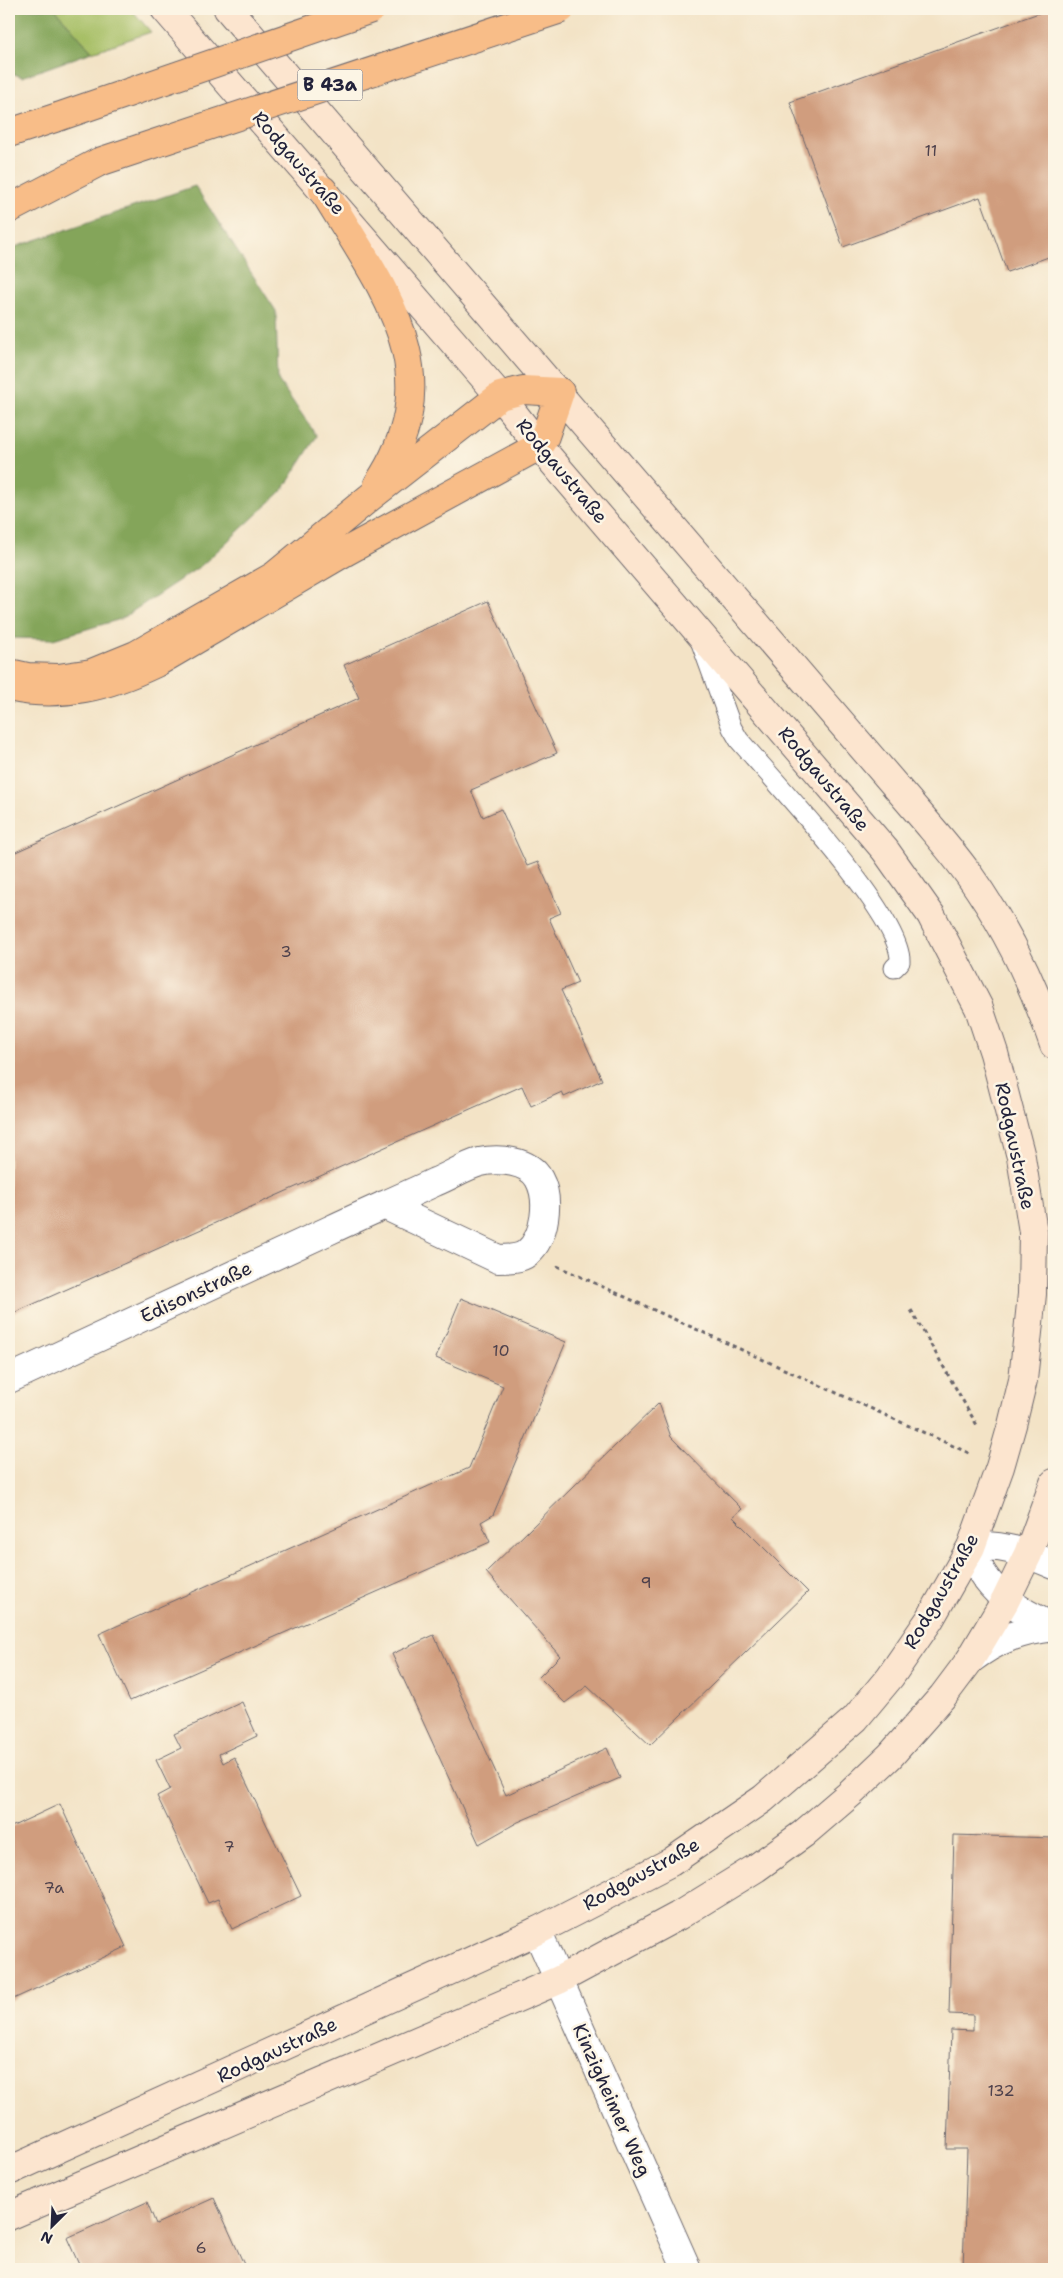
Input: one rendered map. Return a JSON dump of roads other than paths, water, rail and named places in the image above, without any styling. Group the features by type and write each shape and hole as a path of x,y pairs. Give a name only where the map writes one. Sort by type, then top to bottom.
{"highway":[{"path":"9,133 371,9"},
{"name":"B 43a","path":"9,192 561,9"},
{"path":"9,128 58,117"},
{"path":"9,209 99,162"},
{"path":"322,190 386,294 408,352 412,386 409,416 392,463 369,498"},
{"path":"9,673 27,677 58,678 92,673 136,655 274,576 369,498 500,396 523,390 560,392 545,436 539,446 345,552 156,663 126,677 74,691 52,692 9,687"}],"main road":[{"name":"Rodgaustraße","path":"9,2171 537,1931 671,1862 763,1799 809,1760 855,1719 890,1677 930,1619 971,1547 1000,1467 1023,1380 1032,1294 1033,1232 1021,1157 994,1053 980,1008 931,915 885,850 539,446 500,396 165,9"},
{"path":"228,9 560,392 924,818 969,875 1024,970 1041,1005 1054,1045"},
{"path":"9,2216 559,1980 678,1916 756,1868 803,1834 851,1793 890,1756 942,1696 970,1660 1005,1601 1028,1554 1054,1483"}],"street":[{"name":"Edisonstraße","path":"9,1379 384,1205 480,1162 500,1160 518,1163 538,1177 544,1195 545,1214 539,1233 527,1253 512,1259 498,1259 384,1205"},
{"path":"1054,1565 1011,1548 996,1546 971,1547 978,1566 1005,1601 1027,1616 1054,1627"},
{"path":"970,1660 990,1644 1011,1636 1054,1627"},
{"name":"Kinzigheimer Weg","path":"537,1931 687,2269"}],"lane":[{"path":"695,628 732,728 739,740 858,880 895,937 900,953 900,962 894,968"}]}
